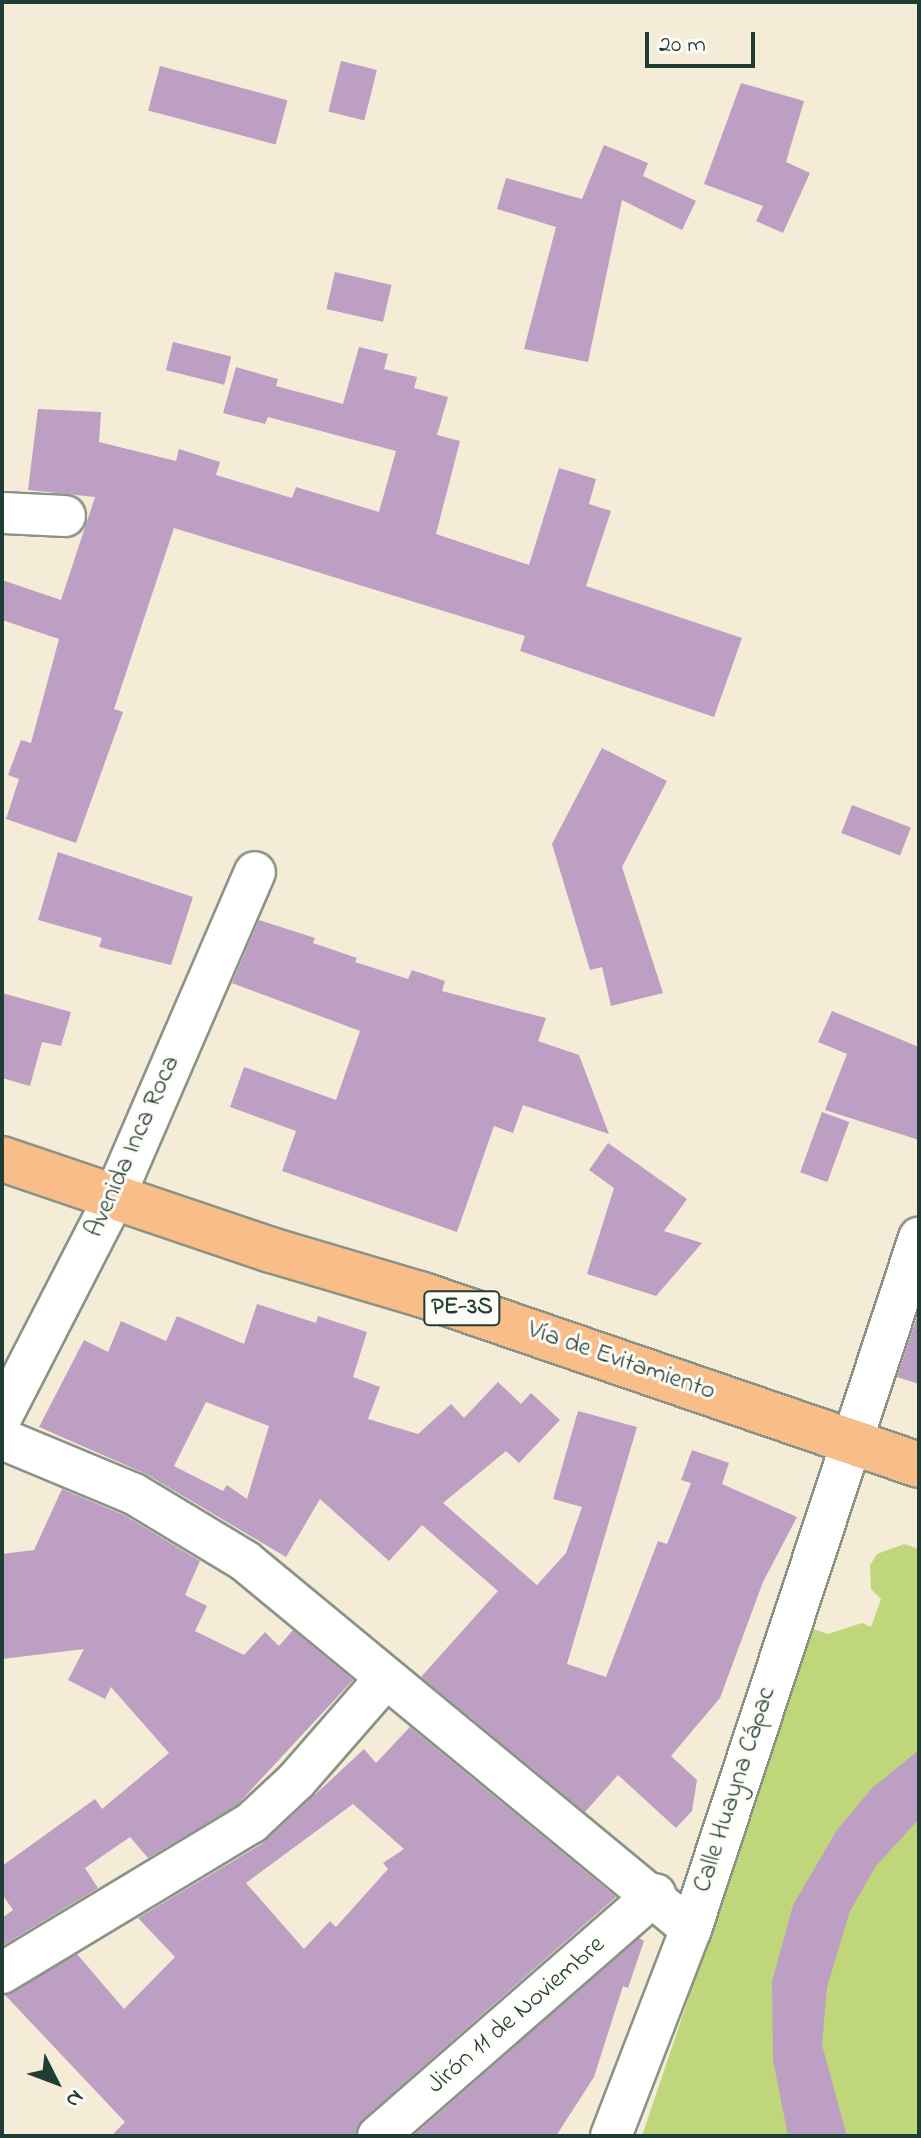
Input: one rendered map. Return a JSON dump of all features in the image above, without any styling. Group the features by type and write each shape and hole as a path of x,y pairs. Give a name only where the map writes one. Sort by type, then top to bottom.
{"highway":[{"name":"Vía de Evitamiento","path":"2,1159 113,1200 420,1294 919,1465"}],"street":[{"path":"2,513 65,516"},
{"name":"Avenida Inca Roca","path":"2,1416 113,1200 255,872"},
{"name":"Calle Huayna Cápac","path":"611,2136 691,1929 919,1238"},
{"path":"2,1439 134,1494 245,1561 385,1679 655,1894 691,1929"},
{"path":"2,1973 251,1823 296,1781 385,1679"},
{"name":"Jirón 11 de Noviembre","path":"378,2136 655,1894"}],"green space":[{"path":"904,1544 919,1549 919,2136 642,2136 813,1629 828,1634 862,1623 871,1627 881,1599 871,1589 870,1565 877,1554"}],"building":[{"path":"341,61 377,70 364,120 328,111"},
{"path":"160,66 288,100 276,145 148,110"},
{"path":"741,83 804,101 786,162 810,173 783,233 756,221 763,206 704,184"},
{"path":"604,145 648,163 643,176 696,201 682,230 622,200 588,362 524,349 556,227 497,209 506,178 582,199"},
{"path":"335,272 392,285 383,322 326,309"},
{"path":"173,342 231,357 224,385 166,370"},
{"path":"359,347 388,354 384,369 417,377 414,388 448,397 437,435 460,441 436,534 529,565 559,468 596,479 589,504 611,511 586,586 742,638 714,717 520,651 525,636 174,528 114,709 123,712 76,843 6,819 19,779 8,775 21,740 31,743 59,639 2,620 2,580 61,600 95,497 28,490 38,409 101,412 99,442 176,461 179,449 220,462 216,475 292,498 296,487 379,512 396,451 268,417 265,424 223,413 236,367 278,379 276,386 343,404"},
{"path":"602,748 667,781 622,867 663,993 611,1006 602,967 590,970 552,844"},
{"path":"852,805 911,828 900,856 841,833"},
{"path":"58,852 193,897 171,965 99,947 102,938 38,920"},
{"path":"259,920 315,938 313,943 357,958 355,962 408,979 412,970 445,981 442,991 546,1018 538,1041 579,1055 609,1134 523,1105 513,1133 494,1126 457,1232 282,1171 296,1131 230,1107 244,1067 336,1100 360,1031 232,983"},
{"path":"2,993 71,1012 61,1046 42,1042 30,1086 2,1078"},
{"path":"832,1011 919,1047 919,1140 825,1110 847,1054 818,1042"},
{"path":"822,1112 849,1122 827,1182 800,1172"},
{"path":"608,1143 687,1199 664,1231 702,1243 656,1296 587,1274 614,1188 589,1170"},
{"path":"257,1304 316,1323 318,1316 367,1332 353,1377 380,1387 368,1419 418,1434 451,1404 464,1418 498,1382 521,1404 531,1393 560,1420 519,1463 506,1451 443,1503 537,1585 566,1553 582,1507 553,1499 578,1411 637,1427 567,1664 606,1677 658,1541 667,1544 691,1483 681,1480 692,1450 729,1463 722,1484 797,1517 763,1582 720,1698 671,1756 697,1780 692,1811 676,1828 618,1775 585,1812 421,1677 498,1591 422,1525 389,1561 320,1499 286,1557 146,1474 39,1427 84,1340 108,1352 121,1321 166,1341 177,1316 244,1344","holes":["206,1402 269,1426 247,1499 227,1485 223,1491 174,1466"]},
{"path":"919,1311 919,1384 897,1377"},
{"path":"62,1489 124,1515 200,1561 185,1595 207,1606 195,1631 244,1655 265,1632 279,1646 293,1630 353,1680 237,1805 148,1858 130,1837 85,1868 98,1888 2,1946 2,1918 13,1910 2,1894 2,1866 95,1799 102,1809 169,1753 111,1687 105,1699 68,1680 84,1649 2,1659 2,1554 34,1550"},
{"path":"410,1727 616,1897 363,2119 356,2136 111,2136 125,2122 5,1995 77,1954 124,2009 175,1957 138,1918 263,1843 364,1749 376,1763","holes":["353,1804 404,1849 383,1863 388,1869 336,1927 330,1921 304,1949 246,1883"]},
{"path":"919,1750 919,1819 876,1866 850,1911 827,1987 822,2045 847,2136 788,2136 773,2060 772,1982 793,1905 837,1830 872,1788"},
{"path":"639,1938 644,1941 628,1988 623,1986 594,2077 556,2136 413,2136"}]}
